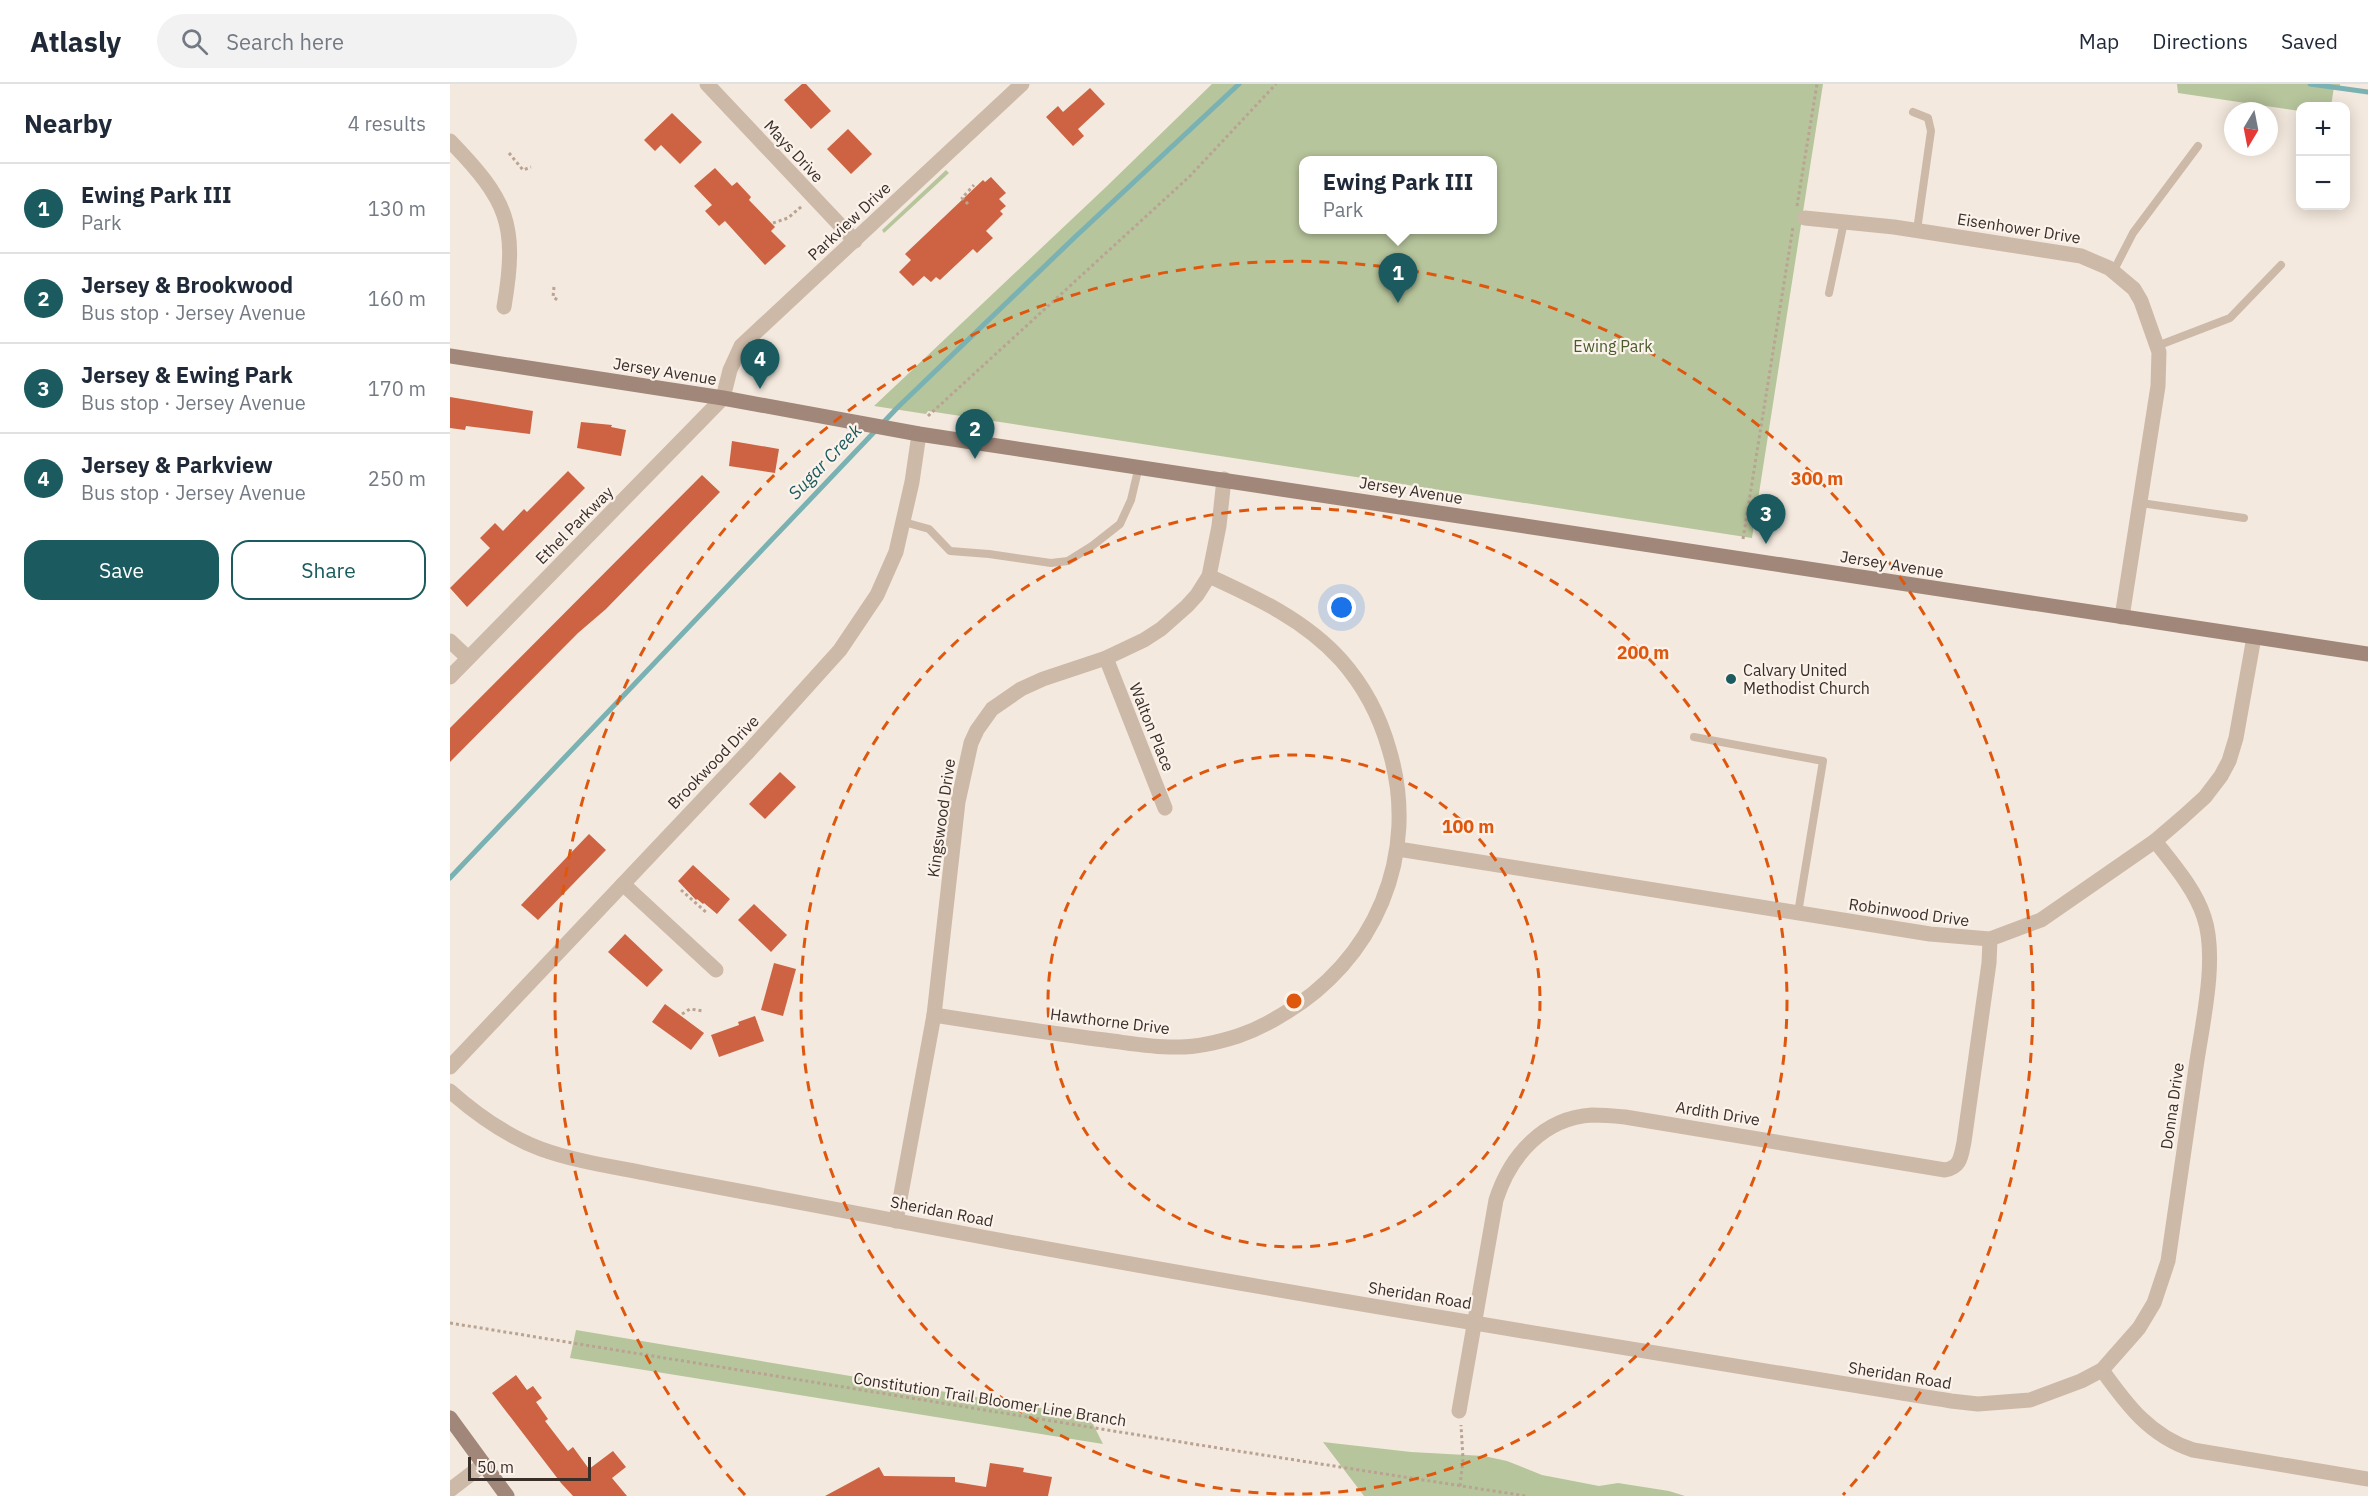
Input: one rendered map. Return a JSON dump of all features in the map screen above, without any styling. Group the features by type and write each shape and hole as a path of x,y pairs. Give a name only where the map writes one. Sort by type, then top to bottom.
{"street":[{"name":"Mays Drive","path":"707,84 855,241"},
{"name":"Parkview Drive","path":"723,398 730,370 741,346 1019,85"},
{"path":"450,141 482,175 502,208 507,225 510,253 504,307"},
{"name":"Eisenhower Drive","path":"1798,217 1917,230 2073,254 2100,264 2134,290 2141,301 2157,346 2160,365 2122,617"},
{"name":"Jersey Avenue","path":"450,356 723,398 914,433 2368,654"},
{"name":"Ethel Parkway","path":"450,677 723,398"},
{"name":"Brookwood Drive","path":"450,1067 748,752 840,650 877,595 896,552 904,522 914,433"},
{"name":"Kingswood Drive","path":"896,1221 934,1015 958,802 965,765 978,730 992,709 1021,689 1043,679 1106,658 1144,640 1161,629 1197,595 1209,576 1219,526 1224,479"},
{"name":"Hawthorne Drive","path":"934,1015 1157,1047 1198,1046 1257,1029 1296,1007 1314,994 1359,946 1378,912 1398,849 1400,811 1394,765 1380,719 1342,660 1301,624 1209,576"},
{"name":"Robinwood Drive","path":"1398,849 1930,934 1990,939 2041,920 2155,841 2205,797 2229,761 2240,719 2254,637"},
{"path":"450,641 468,658"},
{"name":"Walton Place","path":"1106,658 1165,808"},
{"name":"Donna Drive","path":"2102,1370 2139,1328 2154,1303 2168,1261 2207,988 2208,936 2205,918 2182,877 2155,841"},
{"path":"623,884 716,970"},
{"name":"Ardith Drive","path":"1460,1411 1496,1200 1502,1182 1517,1156 1530,1143 1568,1120 1593,1115 1625,1117 1945,1170 1957,1165 1964,1142 1989,963 1990,939"},
{"name":"Sheridan Road","path":"450,1091 476,1113 502,1130 558,1155 896,1221 1301,1294 1978,1404 2030,1400 2047,1395 2102,1370"},
{"path":"2102,1370 2127,1405 2146,1425 2179,1446 2368,1479"},
{"path":"450,1418 507,1496"},
{"path":"450,1490 484,1464"}],"lane":[{"path":"1913,112 1928,118 1931,132 1917,230"},
{"path":"2113,272 2133,233 2198,146"},
{"path":"1829,293 1844,222"},
{"path":"2157,346 2230,318 2281,265"},
{"path":"904,522 929,529 950,551 1051,563 1068,561 1120,524 1131,500 1139,466"},
{"path":"2140,502 2244,518"},
{"path":"1694,737 1822,761 1798,913"}],"path":[{"path":"928,416 1190,176 1276,84"},
{"path":"1743,539 1798,217 1816,84"},
{"path":"509,153 523,170 531,167"},
{"path":"968,204 962,198 974,185"},
{"path":"773,223 788,218 812,196"},
{"path":"554,287 553,297 559,302"},
{"path":"681,890 707,913"},
{"path":"682,1014 690,1009 703,1011"},
{"name":"Constitution Trail Bloomer Line Branch","path":"450,1323 1200,1446 1526,1496"},
{"path":"1460,1411 1463,1459 1460,1486"}],"green space":[{"name":"Ewing Park","path":"1212,84 1823,84 1752,538 928,411 926,414 874,406"},
{"path":"2177,84 2340,84 2340,88 2334,87 2332,102 2296,102 2296,110 2278,108 2278,102 2239,102 2178,93"},
{"path":"946,170 949,173 884,233 882,230"},
{"path":"576,1330 1089,1416 1103,1444 570,1358"},
{"path":"1323,1442 1411,1452 1484,1456 1507,1461 1542,1475 1599,1486 1618,1483 1669,1491 1685,1496 1364,1496"}],"building":[{"path":"802,84 806,84 831,111 811,129 784,100"},
{"path":"1090,88 1105,104 1078,129 1084,136 1073,146 1046,117 1058,106 1063,112"},
{"path":"672,113 702,142 680,164 661,145 655,151 644,140"},
{"path":"848,129 872,154 851,174 827,149"},
{"path":"715,168 732,186 737,182 751,197 749,200 775,227 771,231 786,246 765,265 725,221 719,226 705,211 712,205 694,186"},
{"path":"991,177 1006,193 999,199 1006,206 1000,211 1003,214 986,231 993,238 977,253 973,249 940,280 936,277 931,282 924,276 913,286 899,272 911,260 905,254 983,180 985,182"},
{"path":"450,397 533,411 530,434 466,426 465,430 450,428"},
{"path":"581,422 612,425 611,427 626,430 621,456 577,448"},
{"path":"732,441 779,449 775,473 729,466"},
{"path":"568,471 585,488 467,607 450,588 490,548 480,538 495,523 503,531 524,509 527,512"},
{"path":"702,475 720,492 606,609 578,633 450,762 450,728"},
{"path":"780,772 796,787 765,819 749,804"},
{"path":"589,834 606,850 538,920 521,905"},
{"path":"693,865 730,899 717,914 704,903 696,900 678,881"},
{"path":"754,904 787,935 771,952 738,920"},
{"path":"625,934 663,970 647,987 608,952"},
{"path":"774,963 796,969 783,1016 761,1010"},
{"path":"665,1004 704,1033 691,1050 652,1022"},
{"path":"755,1016 764,1041 719,1057 711,1035 739,1025 738,1022"},
{"path":"516,1375 527,1390 533,1386 542,1398 536,1402 548,1419 545,1421 568,1451 573,1447 589,1469 613,1451 626,1467 612,1478 627,1496 573,1496 561,1483 492,1393"},
{"path":"990,1463 1024,1468 1023,1472 1052,1477 1048,1496 825,1496 879,1467 884,1476 955,1477 955,1482 986,1487"}],"waterway":[{"name":"Sugar Creek","path":"450,878 898,407 1239,84"},
{"name":"Sugar Creek","path":"2310,84 2368,92"}],"place":[{"name":"Ewing Park III","path":"1398,303"},
{"name":"Jersey & Parkview","path":"760,389"},
{"name":"Jersey & Brookwood","path":"975,459"},
{"name":"Jersey & Ewing Park","path":"1766,544"},
{"name":"Calvary United Methodist Church","path":"1731,679"}]}
